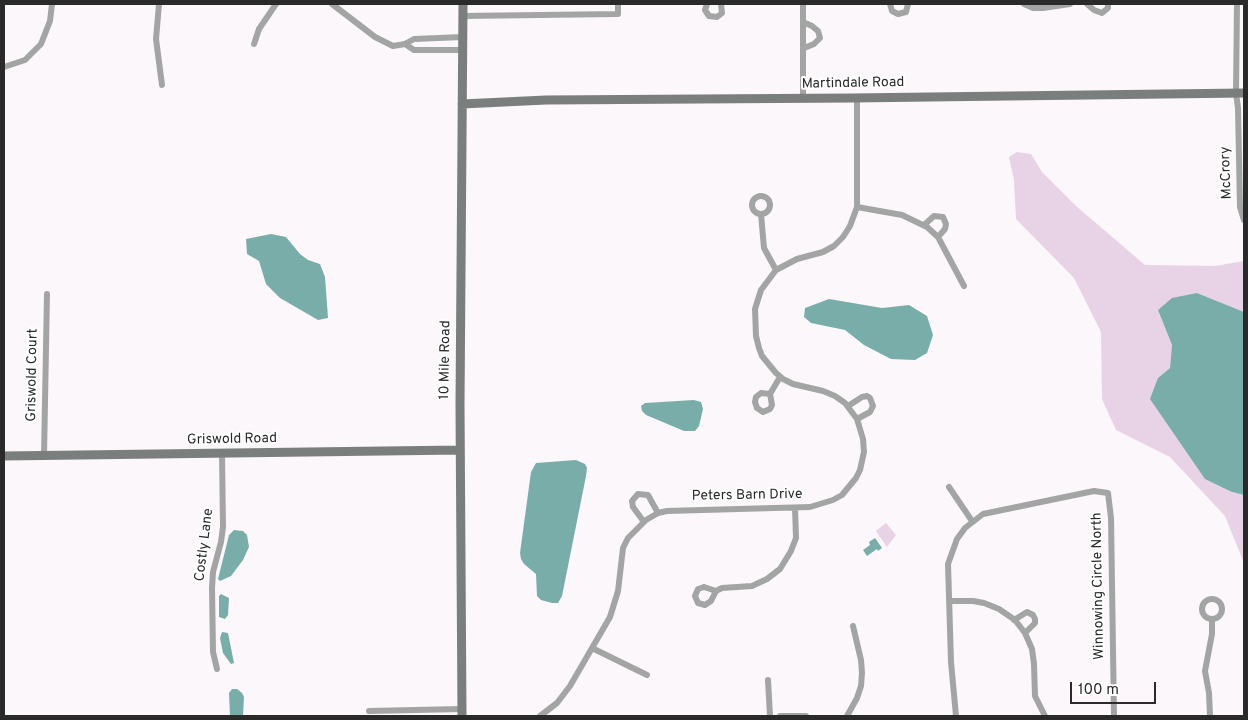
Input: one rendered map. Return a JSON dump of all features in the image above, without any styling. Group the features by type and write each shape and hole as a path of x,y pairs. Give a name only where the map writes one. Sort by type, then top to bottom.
{"street":[{"path":"4,67 25,60 41,44 50,21 52,4"},
{"path":"159,4 156,18 156,39 162,85"},
{"path":"254,44 259,29 276,4"},
{"name":"10 Mile Road","path":"462,713 460,450 463,4"},
{"path":"463,16 618,14 618,4"},
{"path":"707,4 705,10 709,16 717,17 722,12 721,4"},
{"path":"803,4 803,98"},
{"path":"890,4 892,11 898,14 906,12 908,4"},
{"path":"1024,4 1034,8 1070,4"},
{"path":"1087,4 1094,10 1102,13 1108,8 1108,4"},
{"name":"McCrory","path":"1237,4 1240,93 1238,124 1241,162 1240,207 1244,220"},
{"path":"335,5 375,38 393,46 405,44 414,39 463,37"},
{"path":"803,22 812,26 818,32 820,38 814,44 804,48"},
{"path":"405,44 414,50 463,50"},
{"name":"Martindale Road","path":"462,104 546,100 1240,93"},
{"name":"Peters Barn Drive","path":"545,715 570,686 610,616 618,591 623,548 628,538 644,522 658,513 680,510 810,507 833,500 842,494 850,486 860,470 864,452 863,438 857,420 848,406 835,396 823,391 802,387 780,377 762,356 755,322 755,309 761,290 776,270 797,259 823,252 834,246 850,226 857,207 856,98"},
{"path":"857,207 902,215 924,225 938,237 964,286"},
{"path":"761,214 764,248 776,270"},
{"path":"924,225 934,216 943,217 946,224 938,237"},
{"name":"Griswold Court","path":"44,456 47,294"},
{"path":"770,394 780,377"},
{"path":"848,406 862,396 867,396 873,402 870,412 857,420"},
{"name":"Griswold Road","path":"4,456 460,450"},
{"name":"Costly Lane","path":"217,670 213,652 212,583 223,527 222,454"},
{"path":"949,487 972,521 957,539 948,564 951,662 956,716"},
{"name":"Winnowing Circle North","path":"972,521 983,514 1094,491 1108,494 1111,518 1114,716"},
{"path":"644,522 632,501 638,494 648,496 658,513"},
{"path":"716,591 722,588 752,586 767,579 780,569 791,551 796,538 795,508"},
{"path":"949,601 973,601 999,609 1014,620 1025,633 1032,649 1035,696 1045,716"},
{"path":"1014,620 1027,612 1033,614 1035,623 1025,633"},
{"path":"1210,716 1205,671 1212,634 1212,620"},
{"path":"846,716 857,698 861,686 861,660 853,626"},
{"path":"592,648 647,675"},
{"path":"768,680 770,716"},
{"path":"369,711 462,713"},
{"path":"780,716 806,716"}],"shaded area":[{"path":"1017,152 1031,154 1042,172 1076,206 1145,265 1215,266 1244,261 1244,312 1197,293 1158,310 1172,345 1170,368 1158,378 1232,492 1244,495 1244,563 1225,516 1170,457 1116,430 1102,399 1101,332 1074,278 1016,219 1014,180 1009,157"},
{"path":"886,523 896,535 887,547 876,531"}],"water":[{"path":"271,234 286,237 300,254 308,260 320,264 325,277 328,318 318,320 280,298 266,284 259,261 247,254 246,239"},
{"path":"1197,293 1244,312 1244,495 1232,492 1205,479 1150,399 1158,378 1170,368 1172,345 1158,310 1172,298"},
{"path":"829,299 882,308 909,305 927,316 933,335 927,353 915,360 891,359 864,345 845,330 811,323 804,317 805,308"},
{"path":"694,400 701,402 703,409 699,426 695,431 684,431 646,415 642,411 641,406 645,403"},
{"path":"576,460 585,464 587,468 586,476 562,596 558,603 552,603 541,600 537,596 536,574 524,564 520,553 531,472 536,463"},
{"path":"234,530 243,531 247,535 249,547 243,560 231,576 220,581 218,579 229,535"},
{"path":"875,538 882,548 867,556 863,550"},
{"path":"221,594 229,598 228,615 225,619 219,617 219,596"},
{"path":"222,632 228,633 234,663 231,664 223,653 220,638"},
{"path":"232,689 237,689 244,697 243,716 230,716 229,693"}]}
